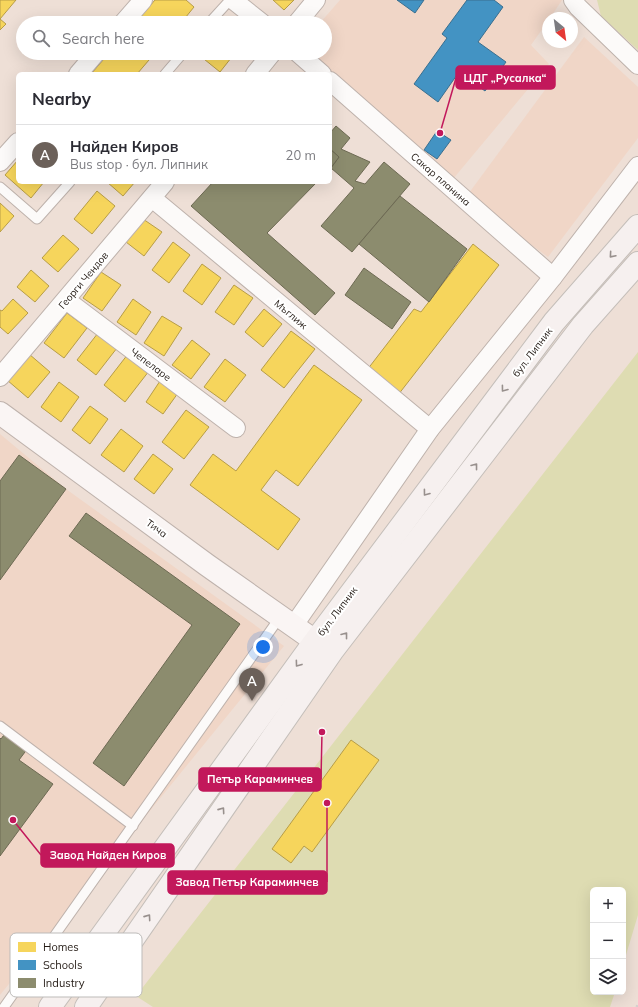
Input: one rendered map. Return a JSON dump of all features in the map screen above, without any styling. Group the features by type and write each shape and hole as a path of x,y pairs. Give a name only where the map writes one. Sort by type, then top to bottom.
{"main road":[{"name":"бул. Липник","path":"104,933 316,640 554,322 638,226"},
{"name":"бул. Липник","path":"137,933 333,650 584,325 638,263"},
{"name":"бул. Липник","path":"50,1007 57,997"},
{"name":"бул. Липник","path":"86,1007 93,997"}],"street":[{"path":"129,16 143,0"},
{"path":"233,0 253,16"},
{"path":"303,16 316,0"},
{"path":"573,0 578,8 638,65"},
{"path":"80,72 90,60"},
{"path":"257,72 266,60"},
{"path":"306,60 320,72"},
{"name":"Сакар планина","path":"332,83 552,277"},
{"path":"0,162 16,144"},
{"path":"287,621 430,429 552,277 638,166"},
{"name":"Георги Чендов","path":"0,377 163,184"},
{"name":"Мъглиж","path":"152,198 430,429"},
{"name":"Чепеларе","path":"66,300 236,428"},
{"name":"Тича","path":"0,413 287,621 316,640"}],"lane":[{"path":"215,16 230,0"},
{"path":"167,72 177,60"},
{"path":"0,187 37,219 68,184"},
{"path":"57,933 133,826 287,621"},
{"path":"0,726 133,826"},
{"path":"4,1007 11,997"}],"shaded area":[{"path":"340,0 562,0 554,12 542,12 542,29 531,45 549,64 448,185 332,83 332,72 320,72 306,60 332,60 332,16 326,16"},
{"path":"597,0 638,0 638,50 601,16"},
{"path":"584,37 638,87 638,138 548,257 466,197 576,48 578,48 578,45"},
{"path":"638,352 638,915 626,955 626,887 590,887 590,995 614,995 610,1007 153,1007 138,997 142,997 142,988"},
{"path":"0,434 66,489 284,646 50,933 10,933 10,983 0,995"}],"building: Homes":[{"path":"0,0 16,0 0,19"},
{"path":"155,0 186,0 194,7 187,16 141,16"},
{"path":"273,0 294,0 284,10"},
{"path":"0,19 6,24 0,30"},
{"path":"103,60 149,60 139,72 93,72"},
{"path":"205,60 229,60 220,72"},
{"path":"16,162 16,184 42,184 31,198 5,175"},
{"path":"109,184 133,184 123,196"},
{"path":"97,191 115,206 92,234 74,219"},
{"path":"0,203 14,216 0,232"},
{"path":"143,219 162,232 144,256 126,242"},
{"path":"63,235 79,249 58,272 42,258"},
{"path":"173,242 190,255 169,283 152,270"},
{"path":"473,244 499,265 398,395 367,370 414,309 421,312"},
{"path":"202,264 221,278 202,305 183,291"},
{"path":"31,270 49,286 35,302 17,287"},
{"path":"101,272 121,285 102,311 83,298"},
{"path":"234,285 253,298 234,325 215,312"},
{"path":"13,299 28,313 8,334 0,327 0,310 2,311"},
{"path":"133,299 151,312 136,335 117,322"},
{"path":"264,309 282,324 263,347 245,332"},
{"path":"67,313 87,328 64,358 44,343"},
{"path":"162,316 182,328 164,356 144,343"},
{"path":"291,331 315,349 284,388 261,370"},
{"path":"98,333 117,348 96,375 77,360"},
{"path":"192,340 210,354 191,379 172,365"},
{"path":"29,354 50,372 28,398 7,380"},
{"path":"128,354 149,371 125,402 104,385"},
{"path":"225,359 246,375 225,402 204,387"},
{"path":"314,365 362,400 298,486 276,470 261,490 300,519 278,550 190,485 213,454 236,471"},
{"path":"160,381 178,393 163,414 146,402"},
{"path":"59,382 79,397 61,422 41,407"},
{"path":"90,406 108,419 90,444 72,430"},
{"path":"186,410 209,427 184,459 162,442"},
{"path":"121,429 143,446 124,472 101,455"},
{"path":"153,454 173,469 154,494 134,479"},
{"path":"351,740 379,760 312,852 304,846 291,863 272,849"}],"building: Schools":[{"path":"397,0 424,0 415,13"},
{"path":"467,0 494,0 503,7 478,42 506,62 485,91 459,72 438,102 414,84 447,38 442,34"},
{"path":"437,131 451,140 437,159 424,150"}],"building: Industry":[{"path":"336,126 350,138 341,149 370,162 355,181 365,184 384,162 410,184 352,252 321,226 354,188 332,169 339,157 332,151 332,131"},
{"path":"332,151 339,157 332,166"},
{"path":"211,184 315,184 267,233 335,293 315,315 191,206"},
{"path":"400,196 467,249 429,302 359,244"},
{"path":"364,268 411,302 392,329 345,295"},
{"path":"19,455 66,489 0,580 0,481"},
{"path":"86,513 240,624 124,786 93,763 192,625 69,536"},
{"path":"6,732 28,748 19,760 53,784 0,856 0,738 1,739"}],"railway":[{"path":"637,1007 638,1003"}],"place":[{"name":"ЦДГ „Русалка“","path":"440,133"},
{"name":"Найден Киров","path":"252,701"},
{"name":"Петър Караминчев","path":"322,732"},
{"name":"Завод Петър Караминчев","path":"327,803"},
{"name":"Завод Найден Киров","path":"13,820"}]}
